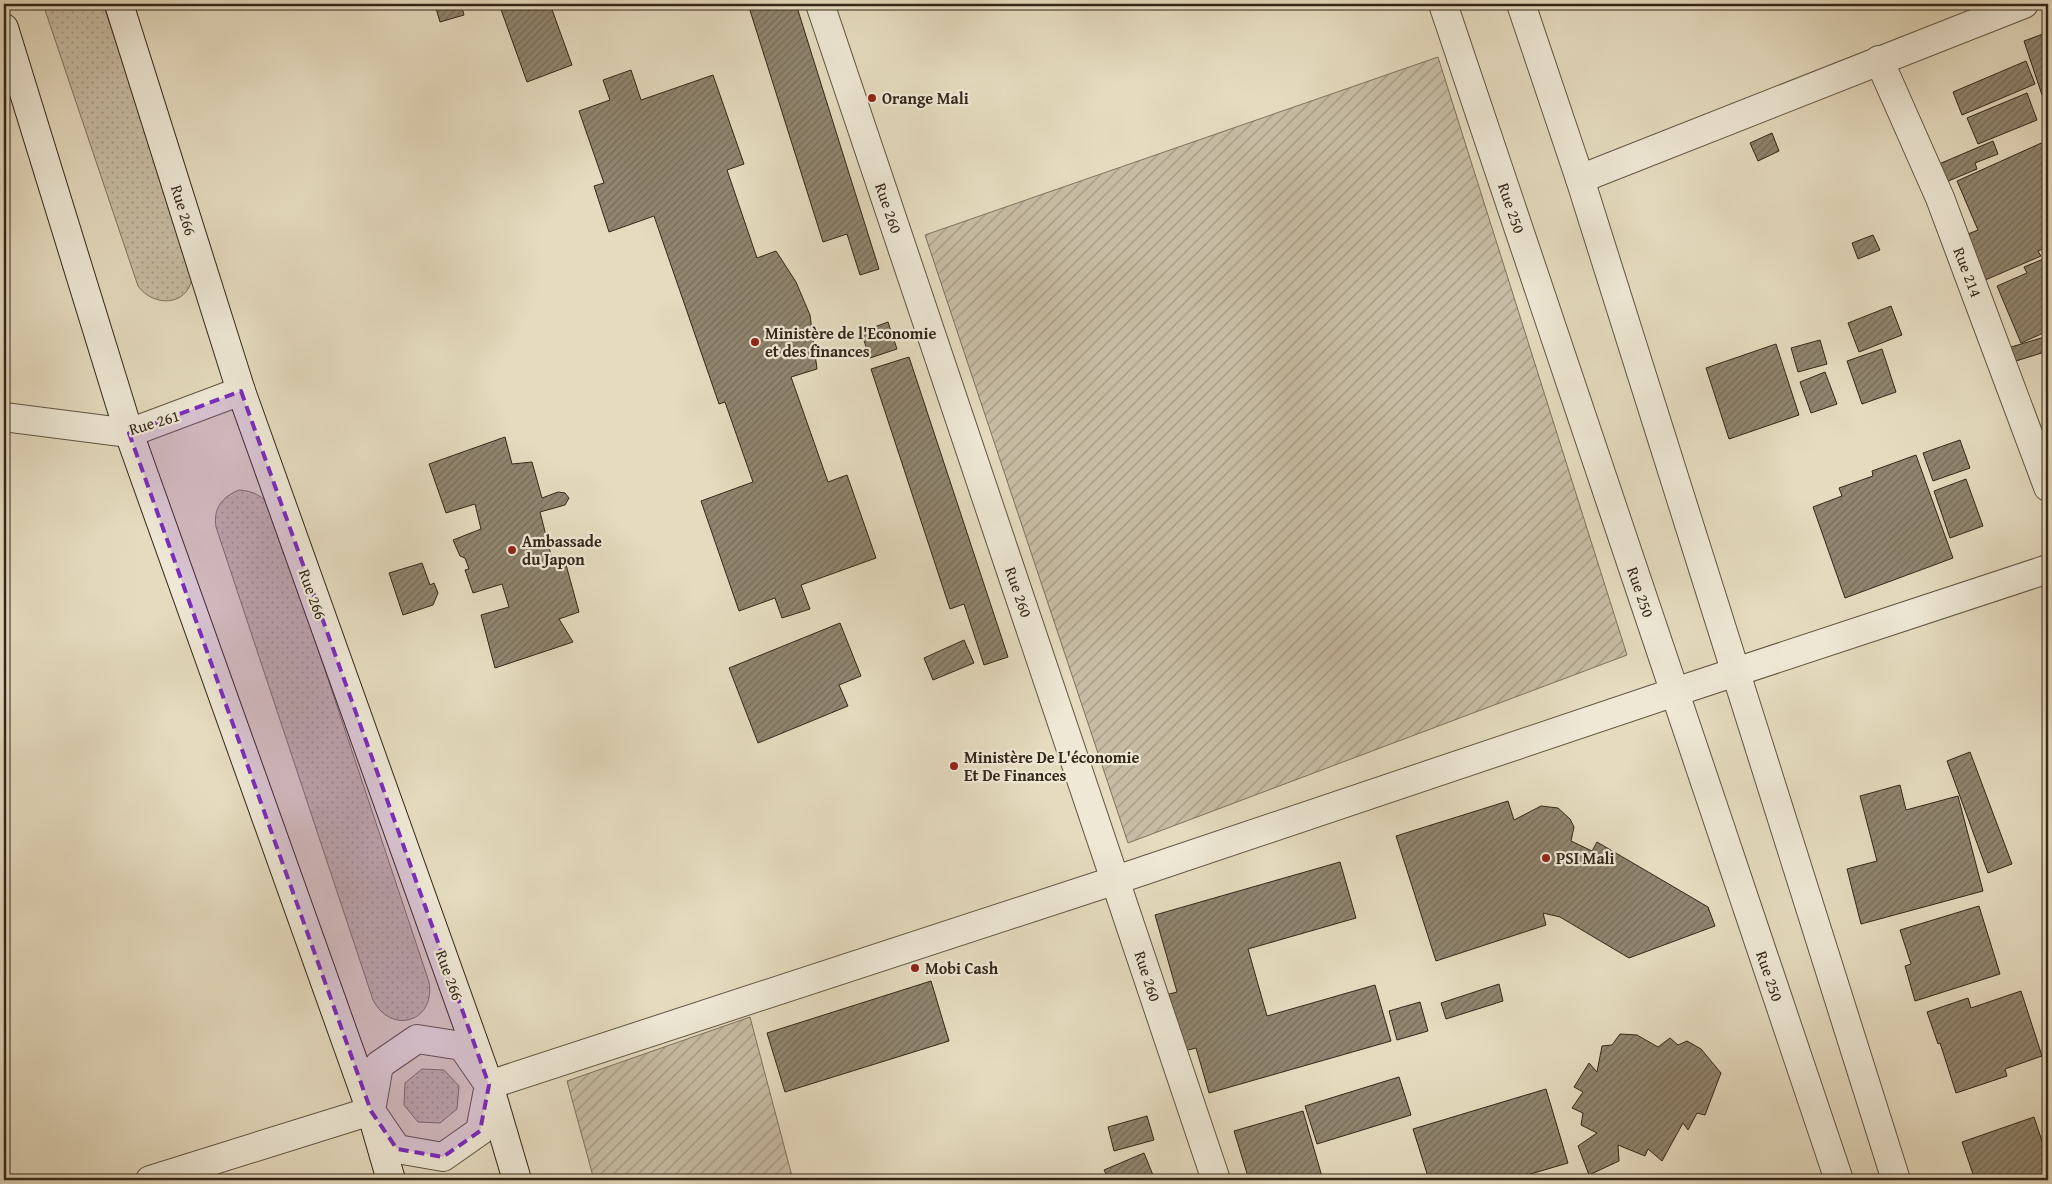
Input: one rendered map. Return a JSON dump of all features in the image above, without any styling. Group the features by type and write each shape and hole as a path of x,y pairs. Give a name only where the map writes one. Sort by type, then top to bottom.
{"street":[{"name":"Rue 266","path":"119,4 241,391 489,1085 516,1180"},
{"name":"Rue 260","path":"820,4 1216,1180"},
{"name":"Rue 250","path":"1443,4 1839,1180"},
{"path":"1521,4 1580,179 1896,1180"},
{"path":"1580,179 2024,4"},
{"path":"4,28 129,433 371,1111 391,1180"},
{"name":"Rue 214","path":"1879,60 1940,198 2048,487"},
{"name":"Rue 261","path":"4,417 129,433 241,391"},
{"path":"489,1085 1116,880 2048,569"},
{"path":"417,1039 462,1046 489,1085 480,1130 443,1157 397,1149 371,1111 379,1065 417,1039"},
{"path":"150,1180 371,1111"}],"highlighted area":[{"path":"241,391 489,1085 480,1131 443,1157 397,1149 371,1111 129,433"}],"shaded area":[{"path":"43,4 103,4 189,259 192,278 189,288 177,299 169,301 152,298 138,286"},
{"path":"1438,57 1627,655 1128,843 925,235"},
{"path":"239,490 258,495 271,508 429,982 429,995 426,1006 411,1019 391,1018 381,1011 373,1000 216,527 216,514 220,504 228,496"},
{"path":"750,1017 793,1180 594,1180 567,1081"},
{"path":"422,1069 444,1070 459,1086 457,1109 440,1123 418,1122 404,1105 405,1083"}],"building":[{"path":"461,4 464,15 440,22 435,5"},
{"path":"499,4 550,4 572,65 527,82"},
{"path":"748,4 796,4 879,269 860,275 847,234 823,242"},
{"path":"2043,34 2048,48 2048,92 2042,95 2024,41"},
{"path":"2026,61 2035,84 1962,115 1953,92"},
{"name":"Ministère de l'Economie et des finances","path":"631,70 641,100 713,75 744,164 727,170 757,258 776,251 796,282 810,315 817,369 791,377 828,482 847,475 876,558 801,585 810,609 782,618 775,598 739,611 701,501 753,482 725,402 719,404 654,216 609,232 594,186 604,183 579,111 610,100 603,80"},
{"path":"2027,93 2037,120 1978,144 1967,118"},
{"path":"1772,133 1779,151 1758,161 1750,143"},
{"path":"2048,140 2048,247 2038,251 2041,256 1983,281 1963,236 1978,230 1957,181"},
{"path":"1993,141 1998,154 1975,163 1977,169 1946,182 1939,164"},
{"path":"1873,235 1880,250 1858,259 1852,243"},
{"path":"2048,257 2048,331 2021,343 1997,286 2027,273 2024,267"},
{"path":"1891,306 1902,335 1859,352 1848,323"},
{"path":"888,322 897,349 870,358 861,332"},
{"path":"2048,336 2048,351 2016,361 2011,347"},
{"path":"1820,340 1827,364 1798,372 1791,348"},
{"path":"1776,344 1799,415 1729,439 1706,368"},
{"path":"1882,349 1896,392 1862,404 1847,361"},
{"path":"909,357 1008,657 984,665 964,604 950,609 871,369"},
{"path":"1825,372 1837,404 1811,413 1800,382"},
{"path":"505,437 512,464 532,462 542,498 558,492 565,493 569,498 565,505 540,512 553,563 565,561 579,612 559,619 573,642 495,668 481,615 509,607 502,584 473,593 465,570 469,569 465,558 460,556 453,540 481,529 475,504 446,513 429,464"},
{"path":"1960,440 1970,468 1933,481 1923,453"},
{"path":"1916,455 1953,558 1845,598 1813,507 1842,496 1839,488 1873,476 1872,471"},
{"path":"1966,479 1983,526 1950,538 1934,491"},
{"path":"422,563 430,585 434,583 438,593 433,605 403,615 389,573"},
{"path":"840,623 861,676 839,685 848,706 758,743 729,668"},
{"path":"964,640 974,663 933,680 924,658"},
{"path":"1970,752 2012,864 1988,873 1947,761"},
{"path":"1900,785 1906,810 1958,796 1983,891 1861,924 1847,869 1877,861 1860,796"},
{"path":"1508,801 1514,820 1541,806 1558,808 1570,819 1574,827 1571,841 1592,851 1597,842 1708,907 1715,926 1629,958 1560,917 1543,913 1546,925 1436,961 1396,836"},
{"path":"1340,862 1356,918 1248,949 1267,1016 1375,985 1391,1041 1209,1093 1196,1048 1177,1053 1161,996 1177,992 1155,915"},
{"path":"1979,906 2000,974 1915,1001 1905,966 1911,964 1900,930"},
{"path":"931,981 949,1041 785,1092 767,1033"},
{"path":"1499,984 1503,1001 1446,1019 1441,1003"},
{"path":"2021,991 2042,1056 2005,1069 2007,1076 1956,1093 1940,1043 1938,1044 1927,1012 1968,998 1971,1008"},
{"path":"1420,1002 1428,1031 1397,1040 1389,1011"},
{"path":"1620,1034 1637,1035 1658,1047 1670,1038 1678,1045 1687,1041 1701,1049 1721,1073 1705,1115 1697,1113 1688,1130 1683,1123 1662,1161 1648,1149 1645,1156 1618,1145 1619,1161 1589,1175 1578,1146 1597,1133 1581,1125 1583,1113 1572,1108 1583,1092 1574,1087 1589,1063 1597,1072 1602,1046 1612,1045"},
{"path":"1399,1077 1411,1115 1317,1144 1305,1106"},
{"path":"1546,1089 1568,1163 1510,1180 1429,1180 1413,1129"},
{"path":"1303,1111 1323,1180 1249,1180 1234,1131"},
{"path":"1147,1116 1154,1140 1114,1151 1108,1127"},
{"path":"2034,1117 2048,1159 2048,1178 2041,1180 1975,1180 1962,1142"},
{"path":"1144,1153 1155,1180 1109,1180 1104,1170"},
{"path":"965,1175 965,1180 835,1180"}],"place":[{"name":"Orange Mali","path":"872,98"},
{"name":"Ministère de l'Economie et des finances","path":"755,342"},
{"name":"Ambassade du Japon","path":"512,550"},
{"name":"Ministère De L'économie Et De Finances","path":"954,766"},
{"name":"PSI Mali","path":"1546,858"},
{"name":"Mobi Cash","path":"915,968"}]}
